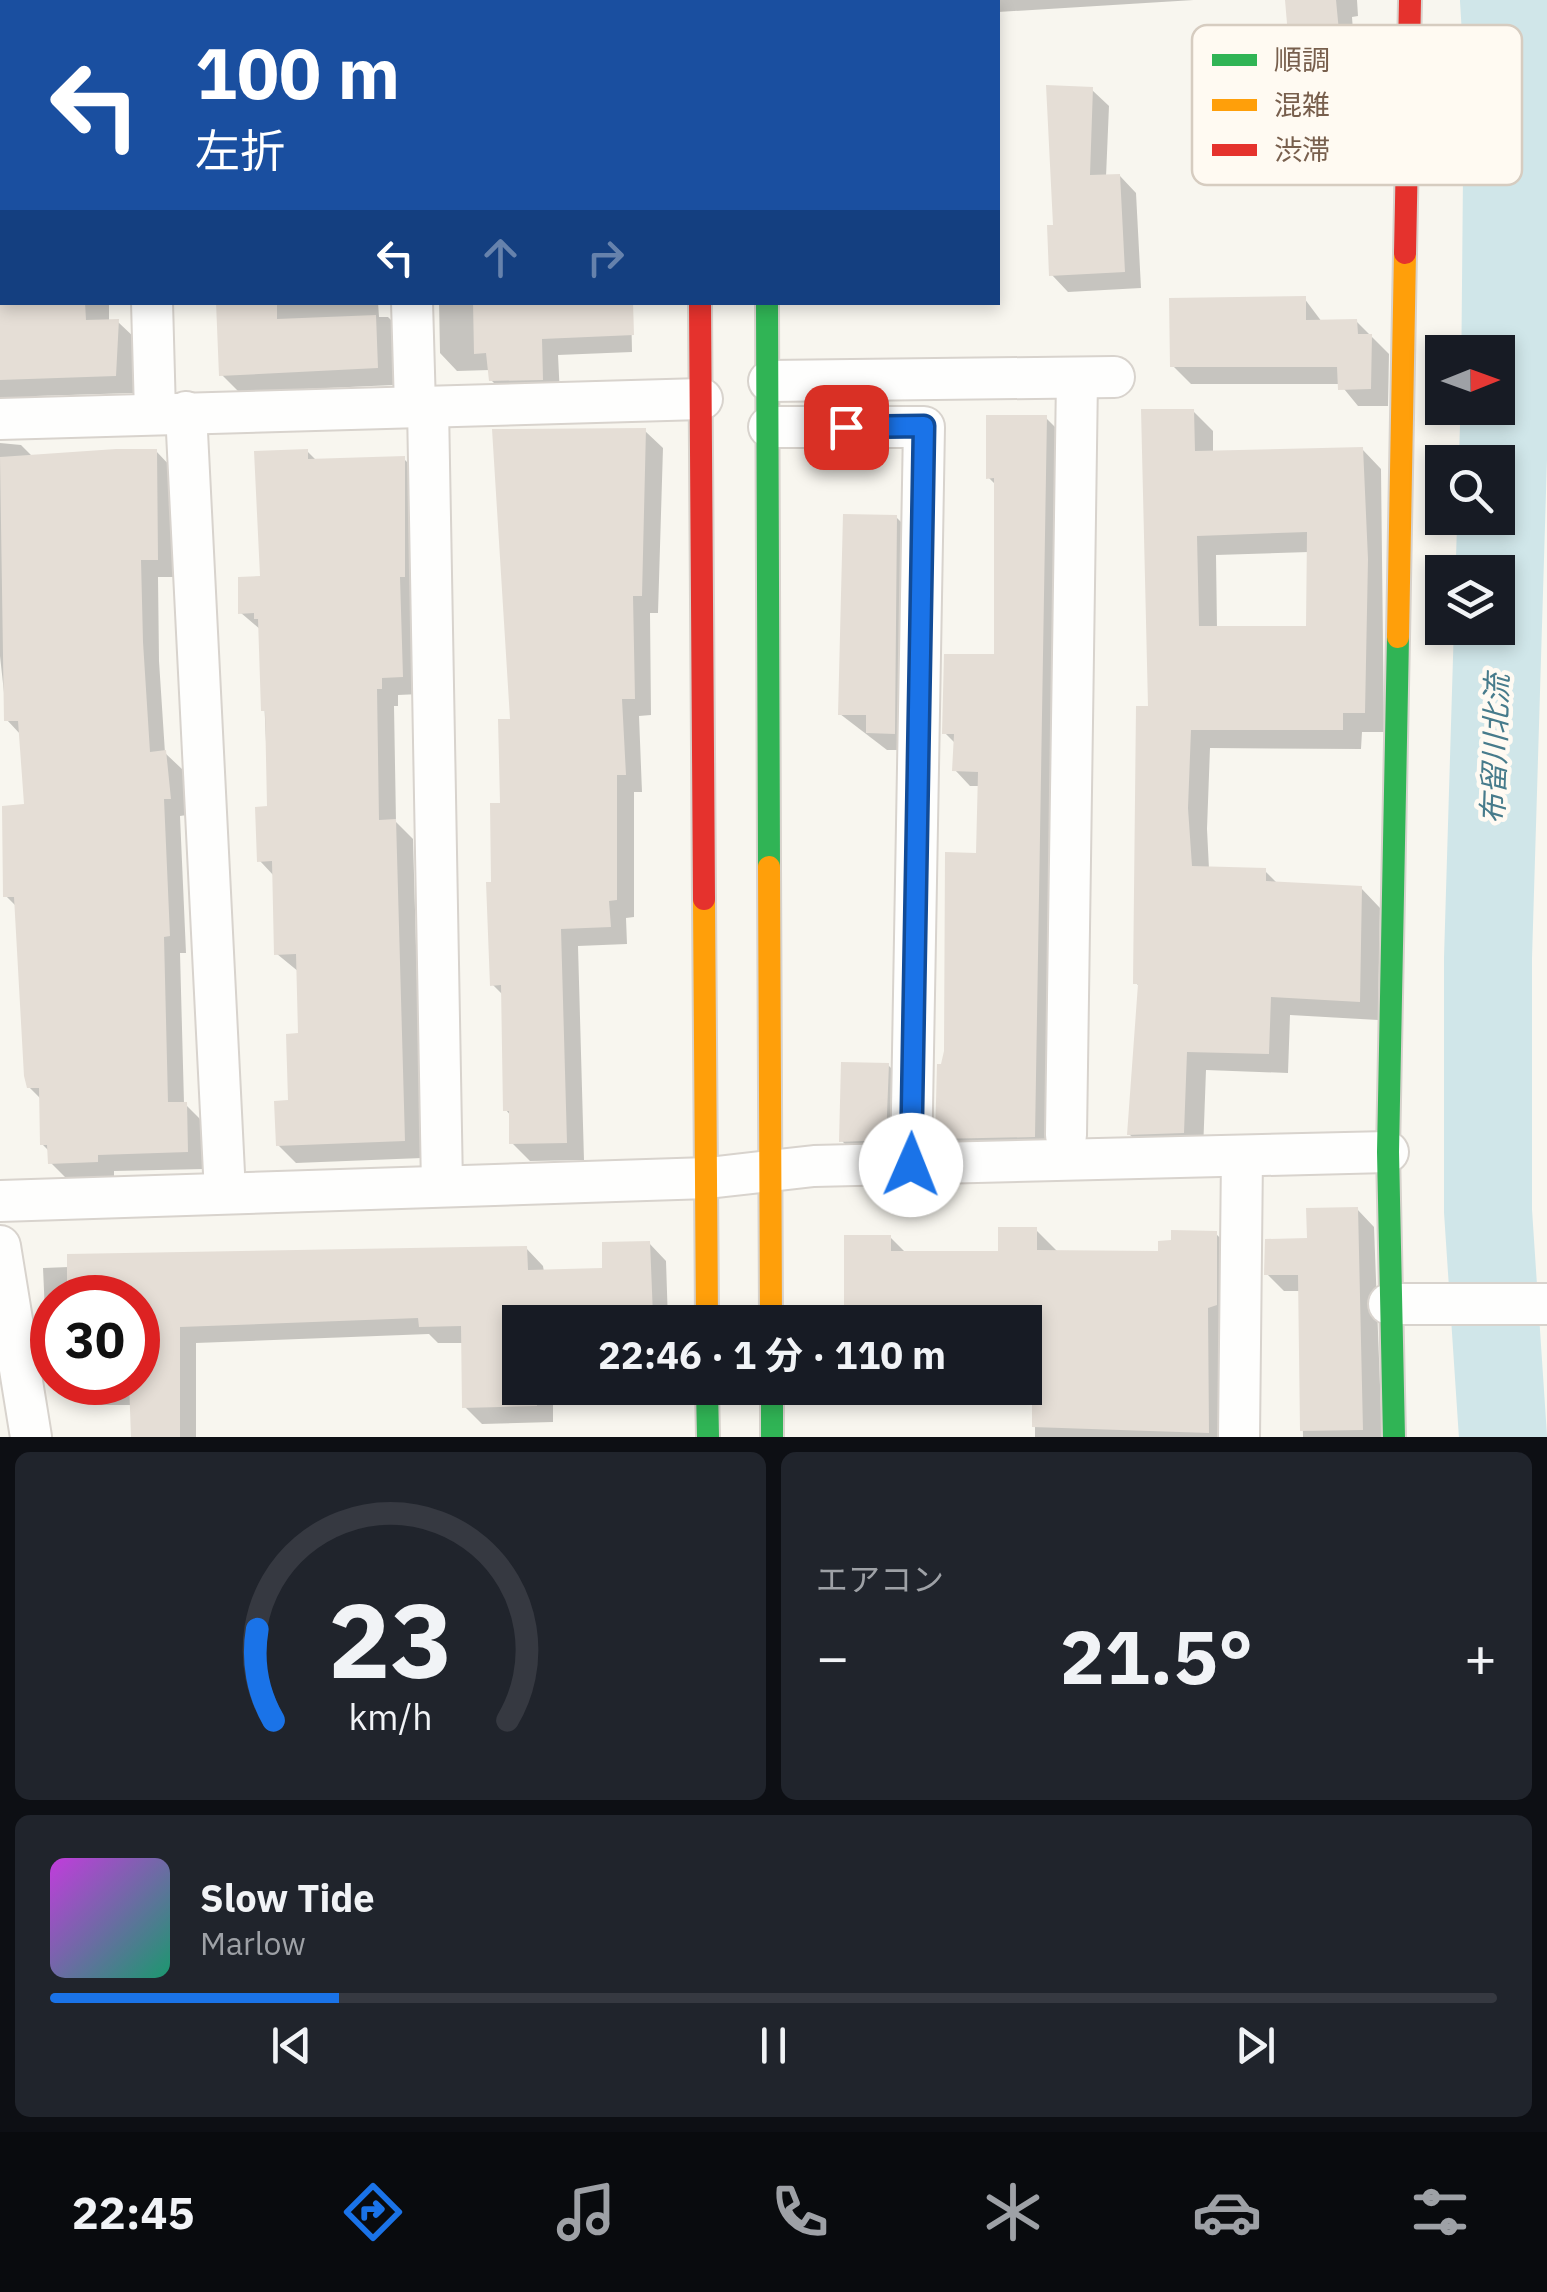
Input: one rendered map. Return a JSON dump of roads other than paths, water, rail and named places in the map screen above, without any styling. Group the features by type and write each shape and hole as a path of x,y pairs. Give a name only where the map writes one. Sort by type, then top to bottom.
{"street":[{"path":"1410,0 1410,25"},
{"path":"1394,1437 1395,1304 1388,1152 1406,185"},
{"path":"152,305 170,413 225,1193"},
{"path":"412,305 421,407 442,1186"},
{"path":"700,305 707,1305"},
{"path":"767,305 774,1168 771,1305"},
{"path":"769,381 1095,378 1066,1135"},
{"path":"0,420 702,399"},
{"path":"770,427 924,426 911,1165"},
{"path":"0,1201 708,1178 774,1168 1388,1152"},
{"path":"1239,1437 1242,1156"},
{"path":"0,1246 30,1437"},
{"path":"1395,1304 1547,1304"},
{"path":"708,1405 708,1437"},
{"path":"772,1405 772,1437"}],"waterway":[{"name":"布留川北流","path":"1504,0 1506,25"},
{"name":"布留川北流","path":"1503,1437 1488,1211 1488,958 1505,392 1507,185"}]}
